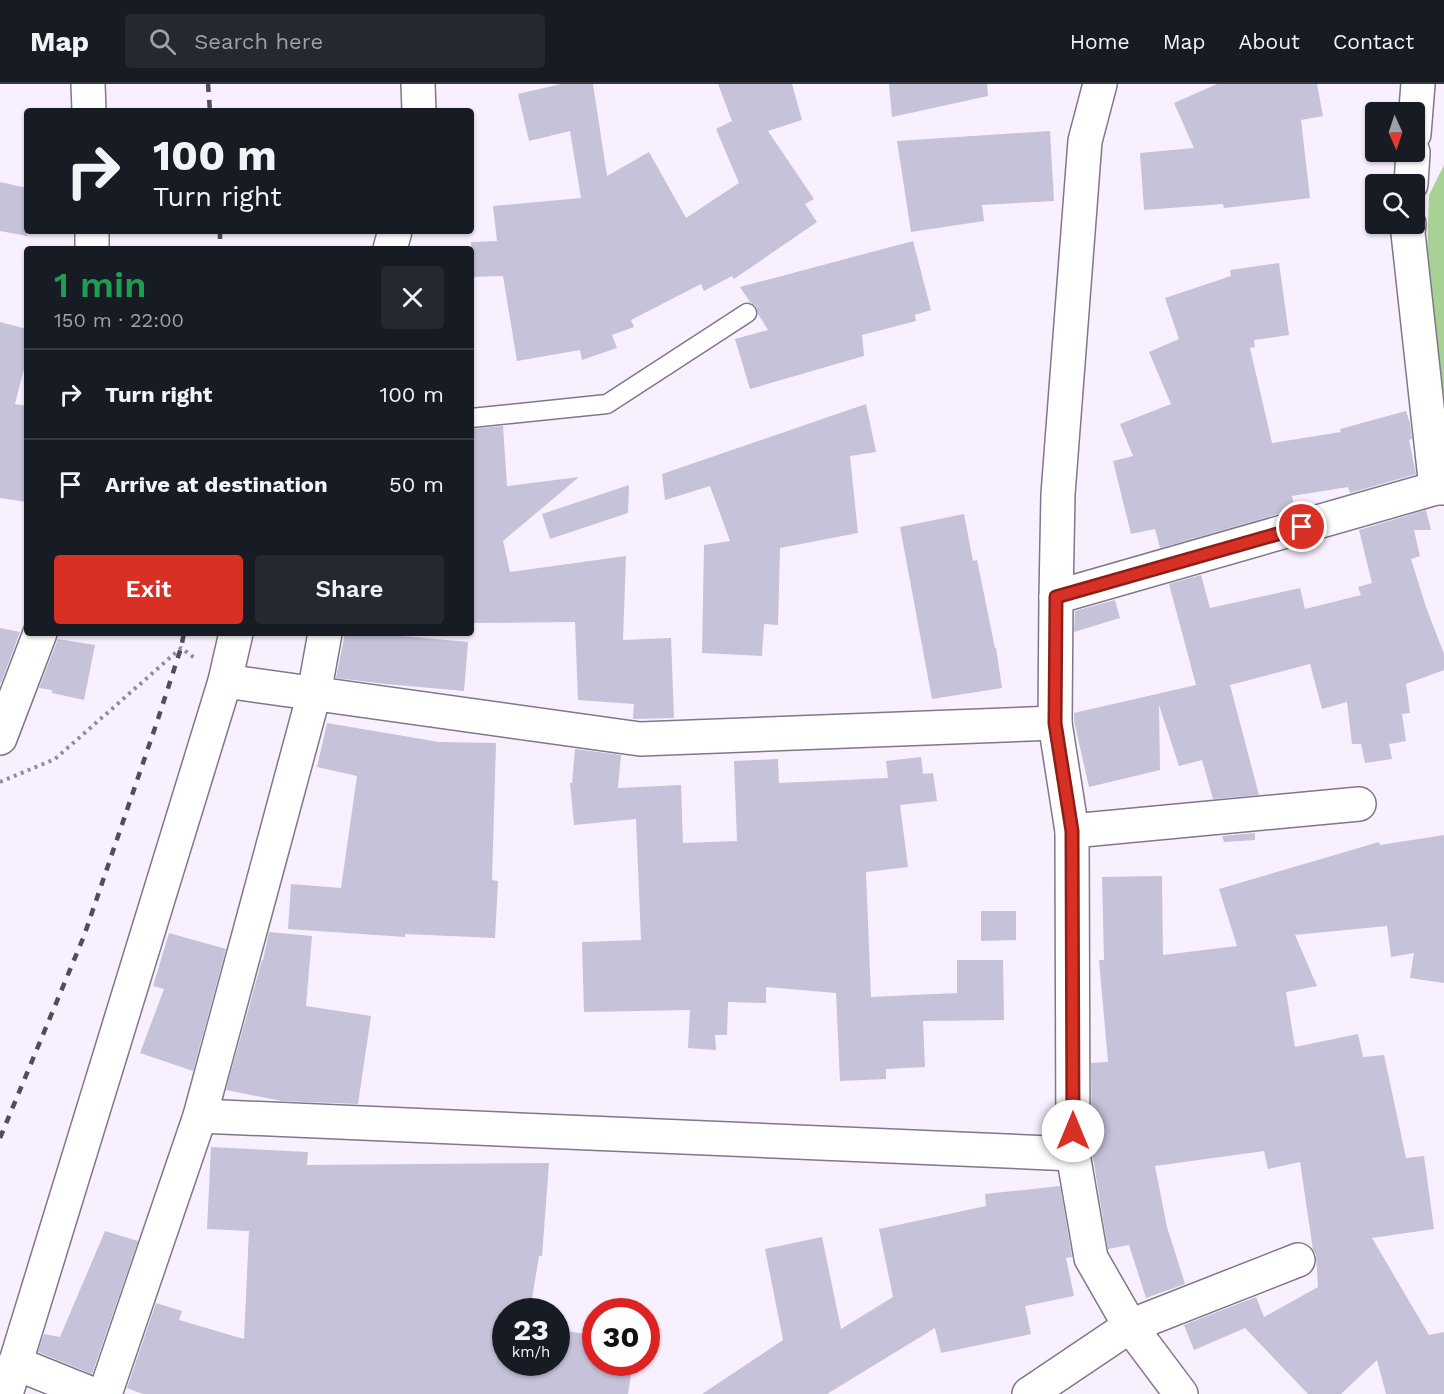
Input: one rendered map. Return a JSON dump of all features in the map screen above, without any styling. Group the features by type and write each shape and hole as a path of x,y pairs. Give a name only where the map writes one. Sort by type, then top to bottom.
{"street":[{"path":"88,84 88,108"},
{"path":"418,84 419,108"},
{"path":"1100,84 1085,141 1058,494 1055,723 1072,831 1073,1154 1091,1257 1130,1326 1180,1394"},
{"path":"1417,102 1418,84"},
{"path":"1056,597 1440,488 1408,234"},
{"path":"0,738 39,636"},
{"path":"6,1394 225,681 235,636"},
{"path":"105,1394 200,1116 314,694 324,636"},
{"path":"225,681 640,739 1055,723"},
{"path":"1072,831 1359,804"},
{"path":"200,1116 1073,1154"},
{"path":"1029,1394 1130,1326 1298,1260"},
{"path":"15,1363 92,1394"}],"lane":[{"path":"474,418 607,404 747,313"}],"path":[{"path":"0,782 55,759 181,648 225,681"}],"green space":[{"path":"1444,165 1444,420 1425,313 1429,195"}],"building":[{"path":"561,84 593,84 607,176 649,152 686,218 739,183 716,129 732,121 718,84 792,84 802,120 768,131 814,199 805,204 817,222 734,279 732,276 704,291 701,284 631,320 634,327 612,335 617,348 582,360 580,350 517,361 503,276 474,277 474,246 471,246 471,242 497,241 493,206 581,198 570,131 529,141 518,94"},
{"path":"889,84 987,84 988,96 892,117"},
{"path":"1217,84 1317,84 1323,116 1301,120 1310,198 1224,208 1223,204 1144,210 1140,153 1194,148 1174,103"},
{"path":"1050,131 1054,201 982,205 984,221 911,232 897,141"},
{"path":"0,182 24,187 24,234 27,236 0,231"},
{"path":"913,241 931,310 915,315 916,321 862,335 864,356 750,389 735,339 768,330 756,306 750,302 740,287"},
{"path":"1279,263 1289,335 1254,340 1255,347 1250,348 1272,443 1341,432 1340,429 1406,411 1410,423 1412,439 1409,440 1416,474 1350,493 1348,487 1292,496 1295,509 1160,548 1155,529 1131,534 1113,461 1133,456 1120,424 1171,404 1149,352 1179,339 1165,298 1231,276 1230,270"},
{"path":"0,322 24,328 24,369 15,404 24,406 24,502 0,498"},
{"path":"866,404 876,452 850,456 858,533 780,548 778,625 764,624 762,656 702,653 704,545 730,541 710,486 665,500 662,474"},
{"path":"503,426 507,486 579,477 503,541 510,572 626,556 623,640 671,638 674,718 633,719 634,704 578,700 575,622 474,623 474,429"},
{"path":"629,485 628,513 550,539 542,514"},
{"path":"1426,510 1431,530 1414,530 1420,556 1411,559 1444,654 1444,670 1406,684 1410,713 1402,714 1406,741 1389,744 1392,759 1365,763 1361,744 1352,744 1347,702 1322,709 1310,664 1230,685 1259,795 1213,799 1202,760 1179,766 1159,705 1160,770 1089,787 1074,713 1196,685 1169,584 1201,575 1210,608 1300,588 1305,609 1361,595 1358,587 1372,583 1359,530"},
{"path":"964,514 973,561 977,560 1002,688 932,699 900,527"},
{"path":"1115,600 1120,618 1074,632 1075,611"},
{"path":"0,628 20,632 1,683 0,683"},
{"path":"344,636 402,636 468,642 464,691 336,678"},
{"path":"58,639 95,645 84,700 39,688"},
{"path":"327,723 439,742 496,743 492,880 498,881 495,938 405,934 405,937 288,929 291,884 341,888 357,776 317,767"},
{"path":"575,749 621,755 618,788 681,785 683,843 737,841 734,761 778,759 779,783 888,778 886,761 921,757 923,774 933,773 937,801 900,805 908,867 866,872 871,997 957,993 957,960 1003,960 1004,1020 923,1021 925,1067 886,1069 886,1079 840,1081 836,993 766,987 766,1003 728,1002 727,1035 715,1035 716,1050 688,1048 690,1010 584,1012 582,942 641,940 636,819 574,825 570,783 572,783"},
{"path":"1255,833 1255,840 1224,842 1222,836"},
{"path":"1444,835 1444,983 1410,978 1414,953 1391,957 1387,926 1295,935 1317,986 1286,992 1295,1047 1358,1034 1363,1057 1384,1055 1406,1158 1424,1156 1434,1229 1372,1238 1429,1335 1444,1332 1444,1394 1386,1394 1377,1360 1341,1394 1308,1394 1245,1328 1194,1350 1184,1325 1256,1297 1264,1317 1318,1287 1316,1254 1313,1250 1300,1162 1268,1169 1264,1151 1155,1166 1167,1227 1185,1284 1146,1298 1129,1245 1108,1249 1092,1152 1091,1063 1108,1062 1099,960 1104,960 1102,877 1162,876 1163,955 1237,946 1219,889 1379,842 1380,845"},
{"path":"981,911 1016,911 1016,940 981,941"},
{"path":"269,932 312,936 306,1006 371,1016 358,1104 282,1101 226,1090"},
{"path":"169,933 226,949 193,1071 140,1053 164,989 153,986"},
{"path":"211,1147 308,1152 307,1165 549,1163 542,1256 539,1256 532,1298 492,1298 492,1376 570,1376 570,1331 582,1334 582,1376 631,1376 628,1394 143,1394 127,1388 156,1303 182,1311 179,1320 244,1339 249,1231 207,1229"},
{"path":"1060,1186 1072,1257 1066,1258 1074,1296 1025,1306 1031,1334 941,1353 935,1328 827,1394 702,1394 783,1340 765,1249 822,1237 841,1329 893,1297 879,1229 986,1206 985,1194"},
{"path":"105,1231 138,1241 92,1374 38,1352 44,1334 60,1337"}],"railway":[{"path":"208,84 210,108"},
{"path":"220,234 220,246"},
{"path":"0,1138 84,936 157,722 183,636"}],"route":[{"path":"1073,1131 1072,831 1055,723 1056,597 1302,527"}]}
